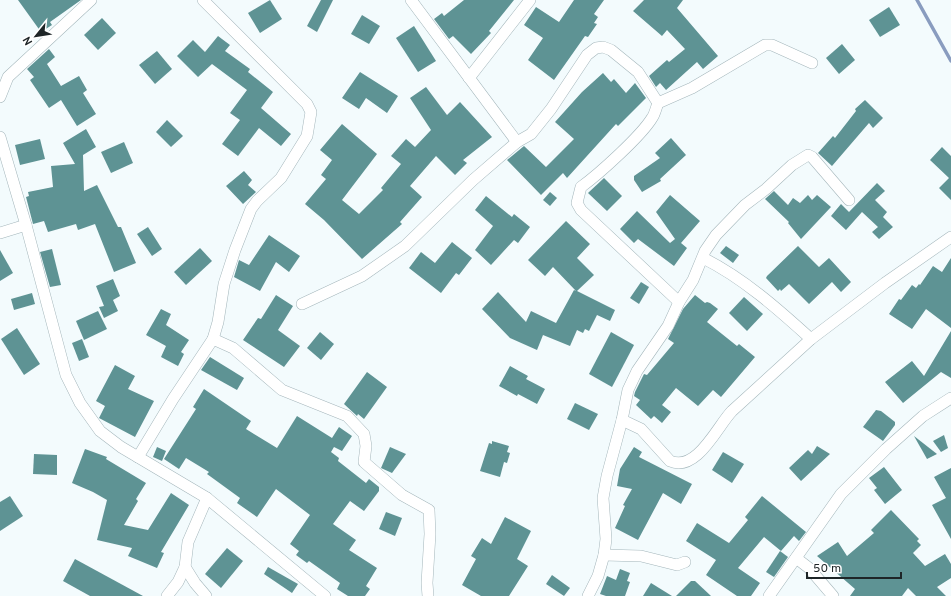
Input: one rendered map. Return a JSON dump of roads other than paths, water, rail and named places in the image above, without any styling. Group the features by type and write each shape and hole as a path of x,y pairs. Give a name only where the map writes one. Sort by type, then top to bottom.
{"street":[{"path":"0,97 8,78 91,0"},
{"path":"138,457 173,399 213,339 218,322 224,284 229,266 251,209 257,201 281,178 298,152 307,136 311,112 307,104 203,0"},
{"path":"411,0 517,142"},
{"path":"469,78 530,0"},
{"path":"679,302 576,203 581,187 594,178 631,142 652,118 658,104 692,88 765,45 772,45 812,64"},
{"path":"302,304 362,276 405,246 473,180 517,142 531,134 551,109 588,55 596,48 603,46 611,50 638,72 658,104"},
{"path":"0,137 26,225 66,374 80,403 100,431 138,457 207,498 325,596"},
{"path":"588,596 598,576 604,555 606,539 603,498 628,390 637,371 668,326 679,302 693,280 716,235 745,205 766,189 792,165 808,155 812,157 850,200"},
{"path":"0,232 26,225"},
{"path":"622,420 641,429 670,461 674,463 683,462 702,450 715,437 727,416 761,386 769,375 811,339 885,283 951,237"},
{"path":"703,258 721,267 785,315 811,339"},
{"path":"213,339 233,348 282,390 346,416 364,434 366,446 364,462 402,495 428,510 430,534 427,583 428,596"},
{"path":"769,596 847,489 886,449 924,416 951,398"},
{"path":"167,596 178,582 186,566 188,542 207,498"},
{"path":"604,555 641,556 677,565 685,562"},
{"path":"796,558 809,568 833,596"},
{"path":"186,566 194,583 206,596"}],"waterway":[{"path":"917,0 951,61"}]}
